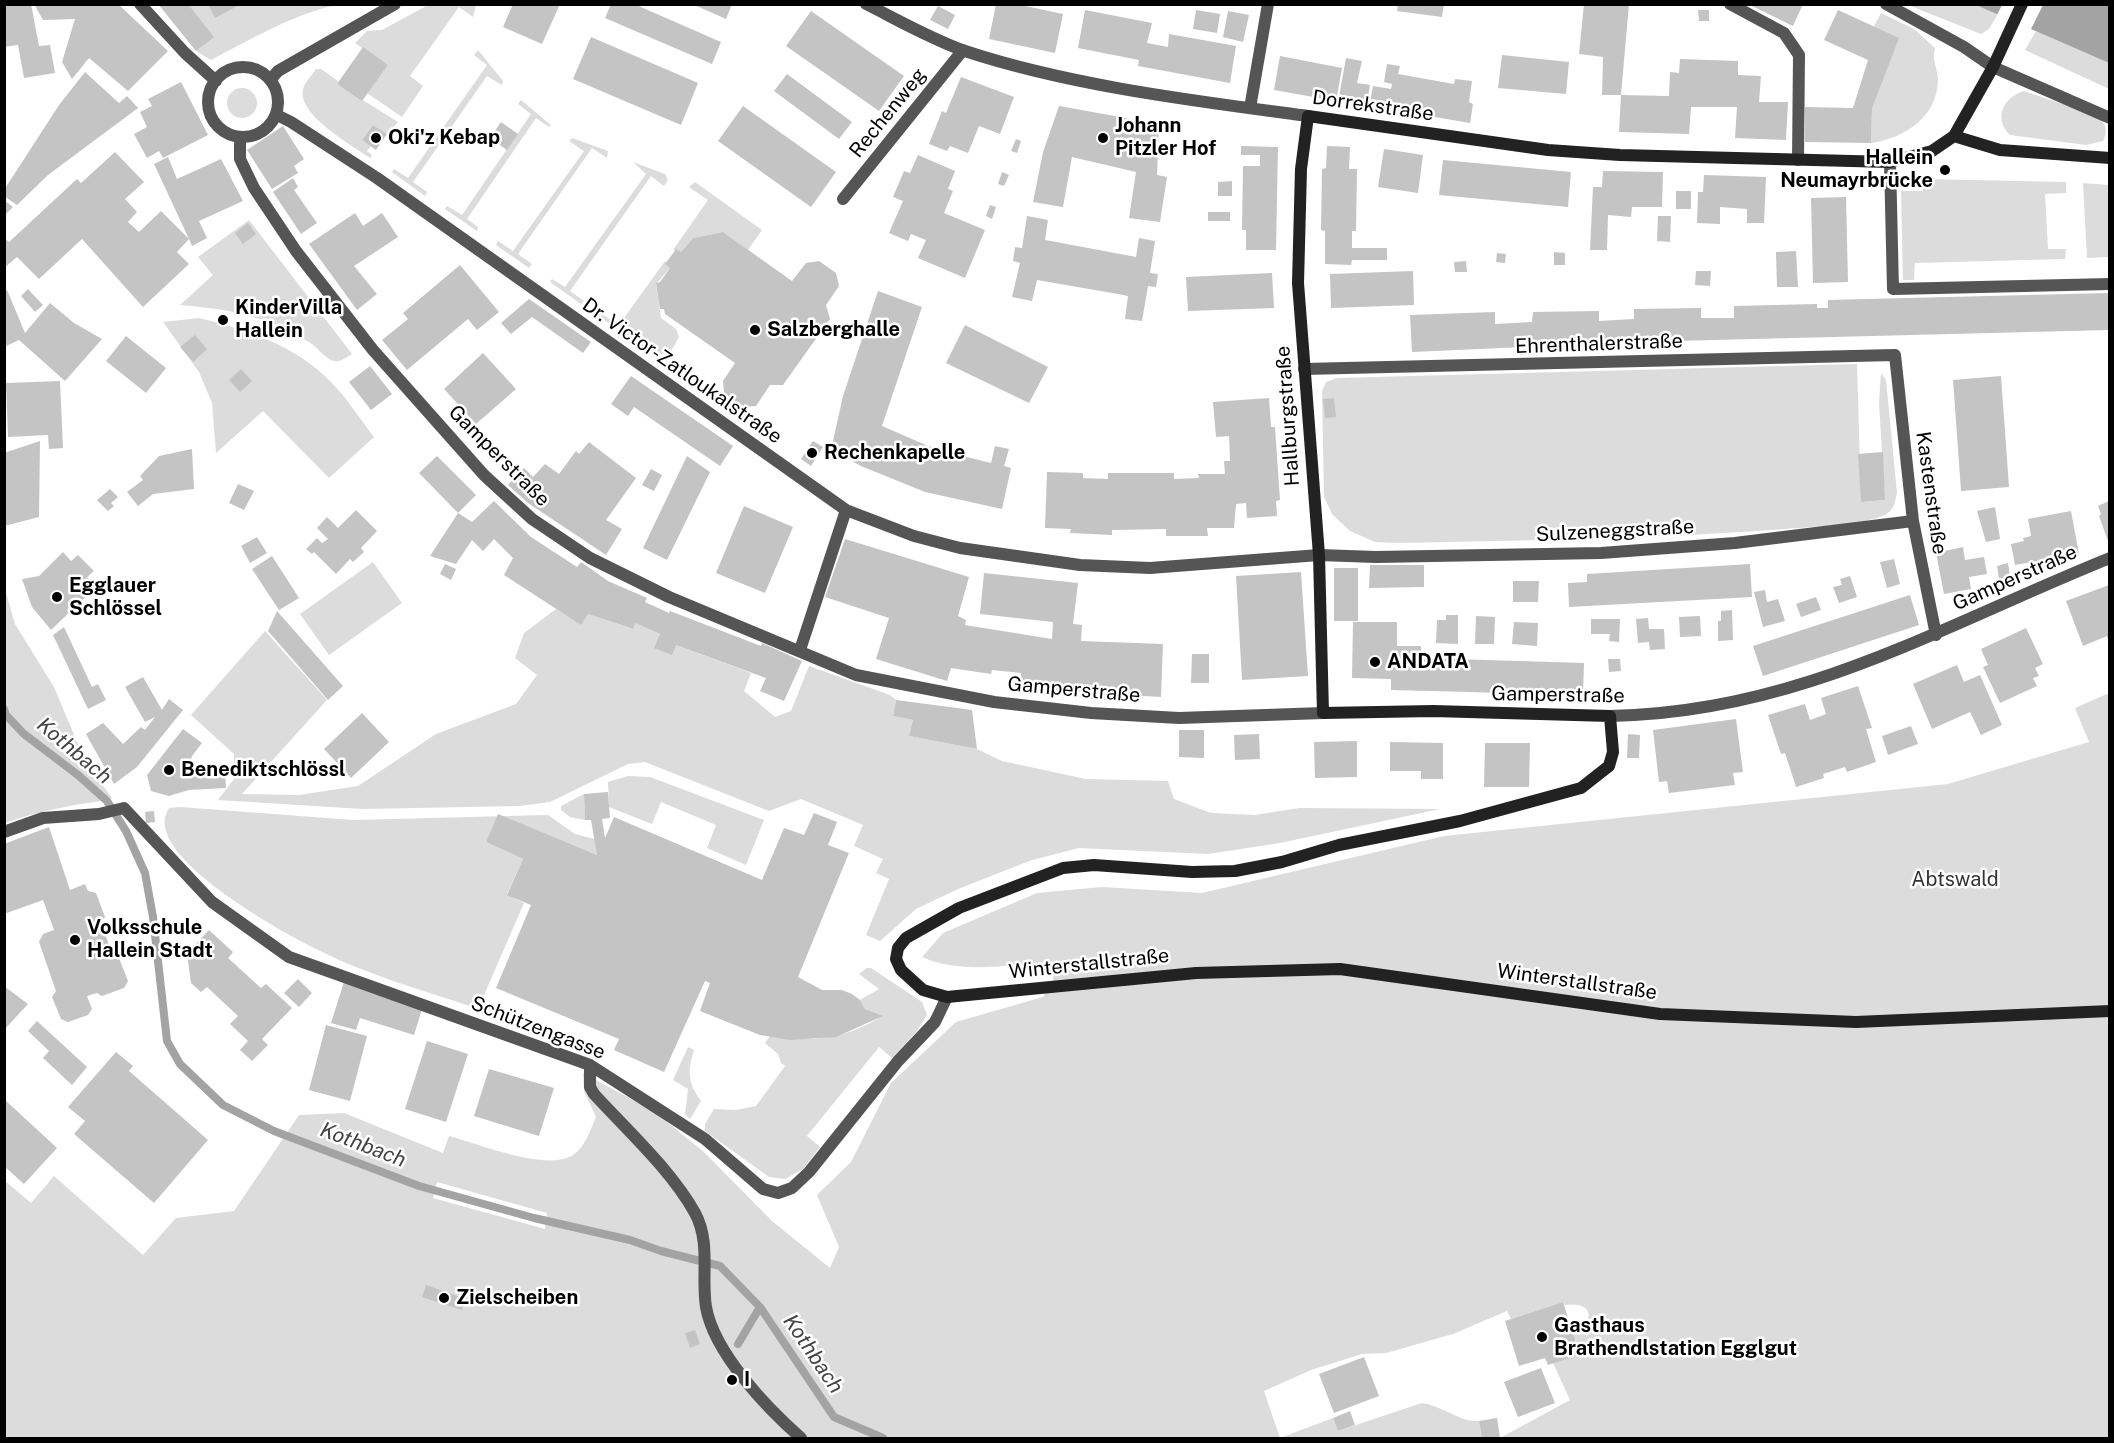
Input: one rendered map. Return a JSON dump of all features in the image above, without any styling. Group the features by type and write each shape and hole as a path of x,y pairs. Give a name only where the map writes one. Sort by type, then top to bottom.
{"street":[{"path":"140,4 185,53 216,81"},
{"path":"271,79 278,71 395,4"},
{"name":"Dorrekstraße","path":"866,4 963,50 1076,79 1250,108 1548,150 1890,162 1932,151 1954,136"},
{"path":"1250,108 1268,4"},
{"path":"1730,4 1784,33 1799,55 1798,160"},
{"path":"1886,4 1965,47 1993,67 2109,118"},
{"path":"2022,4 1993,67 1954,136 2000,150 2109,158"},
{"name":"Rechenweg","path":"843,200 963,50"},
{"path":"244,66 258,70 271,79 277,88 277,115 259,135 240,138 228,135 212,119 208,105 210,92 216,81 228,71 244,66"},
{"name":"Dr. Victor-Zatloukalstraße","path":"277,115 377,178 846,510 914,536 960,548 1080,565 1150,568 1319,555"},
{"name":"Hallburgstraße","path":"1308,116 1301,169 1298,283 1319,555 1323,713"},
{"name":"Gamperstraße","path":"240,138 240,159 254,188 296,251 374,350 484,475 532,519 590,558 669,597 856,675 994,702 1091,713 1179,718 1433,711 1661,716 1728,705 1852,668 1936,635 2109,558"},
{"path":"1890,162 1893,289 2109,284"},
{"name":"Ehrenthalerstraße","path":"1304,369 1895,355"},
{"name":"Kastenstraße","path":"1895,355 1913,521 1936,635"},
{"path":"800,650 846,510"},
{"name":"Sulzeneggstraße","path":"1319,555 1376,557 1601,553 1735,543 1913,521"},
{"name":"Winterstallstraße","path":"1610,716 1613,752 1609,766 1581,788 1460,821 1339,845 1282,862 1235,871 1192,872 1094,865 1063,868 959,908 906,938 898,948 896,959 902,970 923,990 947,997 1196,973 1340,969 1660,1014 1856,1023 2109,1011"},
{"name":"Schützengasse","path":"4,832 44,818 99,814 124,808 212,902 289,957 590,1065 705,1139 763,1189 778,1192 792,1188 808,1172 898,1061 935,1022 947,997"},
{"path":"590,1065 590,1087 594,1094 682,1194 695,1213 705,1248 705,1305 723,1349 781,1420 801,1438"}],"green space":[{"path":"188,5 336,5 288,21 211,60 196,51 213,37"},
{"path":"428,5 476,5 473,17 459,7 410,76 423,86 402,117 367,93 388,65 355,43 367,31 382,30"},
{"path":"1908,5 1976,5 1998,14 1989,29 1981,34"},
{"path":"1881,13 1914,29 1935,48 1938,80 1932,105 1916,124 1895,136 1871,143 1874,26"},
{"path":"2036,31 2109,63 2109,89 2025,50"},
{"path":"478,50 503,81 502,85 487,76 413,182 427,192 425,196 392,172 394,169 408,178 487,65 474,55"},
{"path":"316,69 321,69 338,81 337,84 398,122 387,134 373,125 362,140 371,146 367,151 372,155 370,158 339,137 308,109 303,99 303,89"},
{"path":"242,88 252,93 257,103 252,113 242,118 232,113 227,103 232,93"},
{"path":"2024,91 2098,116 2105,128 2103,141 2086,145 2010,135 2002,122 2003,109 2011,98"},
{"path":"521,100 551,125 549,127 536,118 467,219 478,227 477,231 445,209 447,206 462,215 531,114 518,104"},
{"path":"572,138 608,151 607,158 592,148 518,254 532,264 529,268 496,245 498,241 513,251 584,151 569,141"},
{"path":"633,162 665,174 668,180 664,186 651,176 570,291 584,301 581,304 550,282 552,279 565,287 646,174"},
{"path":"1923,179 2066,182 2066,193 2045,194 2048,249 2066,249 2065,259 1915,263 1914,280 1903,280 1901,191 1923,191"},
{"path":"695,182 762,230 748,250 723,232 693,238 681,252 673,250 708,200 689,187"},
{"path":"2083,183 2109,185 2109,257 2087,258"},
{"path":"249,220 352,354 342,360 334,361 309,342 262,320 215,309 180,305 213,275 198,257"},
{"path":"665,261 670,268 656,284 661,318 676,329 679,337 670,353 654,355 600,317 602,314 619,325"},
{"path":"199,318 253,334 302,358 337,388 374,437 329,478 263,411 216,453 212,403 199,372 163,322"},
{"path":"1857,364 1861,502 1885,500 1879,403 1881,373 1886,380 1897,493 1888,513 1868,520 1823,526 1689,535 1375,542 1350,531 1332,514 1324,497 1322,391 1326,382 1337,378"},
{"path":"373,562 402,603 329,655 300,614"},
{"path":"4,586 15,624 54,687 85,761 112,798 42,812 5,823"},
{"path":"556,609 581,624 588,614 632,629 635,623 660,634 676,645 751,673 744,691 775,717 791,711 809,666 890,695 896,700 893,716 913,720 909,736 977,749 1002,761 1086,779 1168,781 1174,799 1211,813 1255,815 1299,808 1440,809 1280,843 1208,854 1079,848 1032,860 958,889 916,909 880,941 866,935 889,879 876,873 883,859 854,846 863,825 801,799 769,811 645,762 628,764 550,802 520,806 363,809 218,800 234,779 234,754 191,715 265,631 327,700 242,794 299,795 358,786 436,734 516,704 537,675 515,658 524,633"},
{"name":"Abtswald","path":"2109,693 2109,1438 1500,1438 1570,1400 1553,1363 1580,1355 1573,1333 1581,1328 1589,1317 1586,1308 1573,1304 1564,1305 1563,1302 1511,1319 1507,1311 1453,1334 1386,1353 1362,1354 1311,1370 1264,1391 1280,1438 5,1438 4,1180 31,1203 54,1176 143,1255 176,1218 234,1211 299,1115 344,1113 443,1153 449,1136 524,1158 555,1160 567,1158 582,1147 596,1117 584,1091 583,1073 655,1112 705,1153 772,1221 830,1268 839,1247 817,1195 851,1162 891,1083 956,1022 1043,997 1053,980 1055,962 970,967 954,966 922,957 943,933 1037,893 1102,887 1202,893 1444,836 1948,784 2089,742 2075,708","holes":["437,1182 547,1213 545,1229 433,1198"]},
{"path":"628,776 650,777 764,820 746,865 707,848 716,825 661,802 652,824 609,807 608,782"},
{"path":"584,794 585,820 570,817 561,810 561,806"},
{"path":"169,808 353,820 497,816 486,842 523,859 507,894 524,903 478,1009 378,976 339,960 249,911 220,891 174,848 165,827"},
{"path":"548,815 575,834 595,839 597,855 501,816"},
{"path":"871,968 922,1002 927,1015 917,1031 892,1058 879,1047 807,1136 820,1147 803,1169 785,1179 769,1177 705,1131 705,1124 714,1109 736,1110 756,1106 785,1066 781,1063 778,1054 765,1043 770,1036 799,1039 828,1037 855,1030 882,1016 865,1009 860,1000 879,989 859,974"},
{"path":"688,1047 694,1050 690,1064 691,1082 701,1101 690,1119 685,1114 688,1089 673,1080"},
{"path":"1422,1403 1465,1419 1479,1421 1482,1438 1280,1438 1333,1418 1338,1431"}],"shaded area":[{"path":"1976,5 2109,5 2109,63"}],"pier":[{"path":"2002,5 2043,5 2030,31 1996,17"}],"building":[{"path":"4,4 31,4 39,46 50,45 55,73 24,78 18,45 4,47"},
{"path":"34,4 118,4 168,51 128,91 89,58 72,79 62,62 75,19 43,20"},
{"path":"158,4 188,4 214,37 196,51"},
{"path":"208,4 241,4 215,18"},
{"path":"513,4 560,4 542,44 503,27"},
{"path":"611,4 634,4 721,42 712,64 605,18"},
{"path":"692,4 732,4 726,19"},
{"path":"996,4 1016,4 1063,14 1055,53 989,39"},
{"path":"1398,4 1444,4 1442,17 1397,11"},
{"path":"1584,4 1629,4 1621,95 1602,95 1603,57 1579,54"},
{"path":"1748,4 1803,4 1793,26"},
{"path":"938,6 955,15 948,29 930,20"},
{"path":"1085,10 1152,23 1147,43 1168,47 1169,34 1236,46 1230,83 1138,66 1139,60 1078,48"},
{"path":"1196,10 1220,14 1217,33 1193,29"},
{"path":"1698,10 1709,10 1709,21 1699,21"},
{"path":"1838,10 1899,38 1872,108 1871,143 1805,142 1805,107 1853,108 1868,60 1824,40"},
{"path":"811,11 904,76 879,111 786,46"},
{"path":"1228,11 1249,15 1243,42 1223,37"},
{"path":"591,37 698,83 681,125 573,79"},
{"path":"363,47 388,65 362,101 337,84"},
{"path":"1502,55 1569,62 1566,94 1498,88"},
{"path":"1280,56 1342,68 1336,101 1274,90"},
{"path":"1346,58 1362,61 1357,83 1370,85 1367,102 1339,97"},
{"path":"1680,59 1738,61 1738,75 1761,76 1759,102 1788,102 1786,140 1735,138 1737,107 1691,107 1689,134 1619,132 1621,95 1669,96 1670,72 1679,73"},
{"path":"1387,64 1400,66 1398,74 1454,84 1455,79 1472,81 1469,102 1473,104 1470,123 1388,109 1388,105 1370,102 1373,86 1391,89 1392,84 1384,82"},
{"path":"85,72 119,103 127,96 138,108 48,175 17,205 4,196 4,190 59,105"},
{"path":"787,74 852,122 839,139 774,91"},
{"path":"961,77 1014,97 1000,134 979,126 968,153 950,146 947,151 929,144 942,111 946,113"},
{"path":"181,82 208,135 163,158 159,151 147,158 134,134 147,127 140,112 152,106 148,99"},
{"path":"743,106 836,172 811,207 718,141"},
{"name":"Johann Pitzler Hof","path":"1059,106 1159,124 1157,175 1167,177 1160,222 1129,218 1136,172 1072,157 1063,207 1033,202 1043,152"},
{"path":"501,122 518,134 507,150 490,138"},
{"path":"373,125 387,134 376,150 362,140"},
{"path":"283,126 304,159 294,166 298,173 272,189 247,150"},
{"path":"1016,139 1021,141 1017,153 1011,151"},
{"path":"1241,146 1278,147 1276,250 1246,250 1246,230 1242,230 1243,166 1260,166 1260,155 1241,155"},
{"path":"1327,146 1350,147 1349,169 1357,169 1356,231 1352,231 1352,248 1387,248 1387,260 1352,260 1351,265 1325,264 1325,231 1321,230 1322,169 1326,168"},
{"path":"1384,149 1423,155 1418,193 1378,187"},
{"path":"115,152 144,182 125,199 137,212 128,222 139,232 161,211 189,239 177,252 189,264 143,307 82,239 39,279 17,257 4,268 4,238 9,242 77,179 81,183"},
{"path":"918,155 955,171 948,189 953,191 944,213 985,230 965,278 918,258 926,240 911,234 908,241 889,233 903,201 893,197 904,171 910,173"},
{"path":"168,157 177,179 221,159 243,201 199,221 207,238 192,246 154,164"},
{"path":"1443,160 1571,172 1568,207 1439,195"},
{"path":"1603,171 1663,172 1662,207 1632,207 1631,217 1608,215 1607,250 1590,250 1593,187 1602,187"},
{"path":"1002,172 1009,175 1004,186 998,184"},
{"path":"1704,175 1766,177 1764,223 1747,223 1747,209 1720,207 1720,224 1697,223 1698,192 1703,192"},
{"path":"293,178 298,187 294,190 317,223 301,234 273,192"},
{"path":"1232,181 1232,196 1218,196 1218,182"},
{"path":"1676,191 1691,191 1691,209 1676,209"},
{"path":"1846,197 1848,282 1813,283 1811,198"},
{"path":"4,200 13,207 4,216"},
{"path":"990,205 996,207 992,219 986,216"},
{"path":"1208,212 1230,212 1230,221 1208,221"},
{"path":"355,213 363,226 382,213 398,237 354,266 377,294 357,310 309,244"},
{"path":"1027,216 1048,220 1045,240 1136,257 1139,238 1155,241 1150,273 1158,274 1156,287 1148,286 1142,321 1125,319 1128,296 1118,294 1037,280 1032,301 1012,297 1020,263 1013,261 1015,247 1022,248"},
{"path":"1658,216 1671,216 1670,242 1657,241"},
{"path":"248,223 256,234 243,244 235,233"},
{"name":"Salzberghalle","path":"723,232 792,281 806,263 819,261 836,273 839,286 826,305 830,319 783,385 770,385 756,406 744,407 724,393 723,381 735,363 665,314 664,309 660,309 656,283 660,282 670,268 665,264 676,249 681,252 693,238"},
{"path":"1796,251 1798,287 1777,287 1776,252"},
{"path":"1554,252 1565,253 1565,265 1554,265"},
{"path":"1497,253 1506,254 1505,263 1496,262"},
{"path":"1466,261 1467,272 1455,272 1454,262"},
{"path":"460,265 499,312 477,330 468,319 407,370 382,340 408,319 403,313"},
{"path":"1413,271 1414,305 1331,308 1330,274"},
{"path":"1696,271 1711,271 1710,286 1695,285"},
{"path":"1272,273 1274,308 1188,311 1186,277"},
{"path":"28,289 43,305 35,312 21,296"},
{"path":"7,290 25,333 50,303 74,323 102,339 65,381 19,340 4,347 4,291"},
{"path":"878,291 922,307 882,426 935,449 991,463 995,446 1009,449 1004,466 1011,468 1002,509 925,492 861,466 831,450 843,396"},
{"path":"2109,293 2109,330 1635,342 1412,352 1410,315 1495,312 1495,324 1532,322 1533,312 1599,311 1599,321 1634,319 1634,309 1701,308 1701,318 1734,318 1734,306 1817,304 1817,308 1828,308 1828,300"},
{"path":"529,299 591,342 583,353 532,317 511,334 501,323"},
{"path":"965,325 1048,367 1029,403 946,363"},
{"path":"195,335 207,349 193,362 180,347"},
{"path":"126,336 166,368 146,393 106,361"},
{"path":"483,353 516,389 476,424 444,389"},
{"path":"370,366 392,394 371,410 349,382"},
{"path":"241,369 252,381 240,392 229,380"},
{"path":"631,376 733,446 720,466 634,407 628,416 611,404"},
{"path":"2001,376 2009,487 1961,491 1953,380"},
{"path":"60,381 63,448 49,449 48,435 8,437 6,383"},
{"path":"1269,398 1271,427 1275,427 1280,500 1276,501 1277,516 1247,518 1246,503 1236,504 1234,528 1207,528 1208,536 1166,536 1166,529 1112,530 1112,535 1070,533 1071,529 1045,528 1047,472 1083,473 1083,478 1108,479 1108,473 1174,473 1174,479 1199,478 1198,474 1225,474 1224,461 1230,461 1229,436 1216,437 1213,402"},
{"path":"1334,398 1336,417 1325,418 1323,399"},
{"path":"40,441 39,517 4,526 4,453"},
{"name":"Rechenkapelle","path":"813,441 823,447 811,466 801,459"},
{"path":"589,442 636,478 606,520 622,529 606,555 528,503 508,485 524,468 533,477 545,464 559,474 576,451 579,454"},
{"path":"192,449 194,489 153,494 138,506 127,492 143,480 140,476 159,456"},
{"path":"1883,452 1885,500 1861,502 1858,454"},
{"path":"437,456 476,495 458,513 419,473"},
{"path":"687,456 710,472 667,560 643,548"},
{"path":"651,469 662,475 654,491 642,485"},
{"path":"238,484 254,491 244,510 229,503"},
{"path":"110,489 118,497 111,503 114,506 108,511 97,500"},
{"path":"494,501 531,537 577,567 581,562 608,581 647,598 645,602 669,613 670,611 761,646 762,643 802,661 784,701 760,691 766,678 676,645 672,655 654,648 660,634 635,623 633,629 588,614 581,625 504,575 513,558 494,539 483,551 472,540 456,564 430,556 458,513 472,522"},
{"path":"2109,501 2109,544 2099,516 2101,514 2098,506"},
{"path":"744,506 793,527 765,593 716,573"},
{"path":"1995,507 2000,539 1986,542 1977,511"},
{"path":"356,510 377,531 361,548 364,552 353,562 350,559 336,574 314,552 312,554 306,549 317,538 322,543 328,539 317,528 327,517 338,528"},
{"path":"2071,511 2079,554 2015,565 2011,544 2024,541 2023,538 2031,536 2028,519"},
{"path":"257,537 267,553 250,563 241,546"},
{"path":"845,539 969,577 958,616 966,620 965,625 1052,639 1053,622 980,614 984,573 1078,583 1073,624 1082,625 1081,641 1163,644 1161,697 1126,695 1125,702 1082,698 1083,692 1020,687 1021,673 992,670 991,674 951,668 947,681 876,659 889,618 825,597"},
{"path":"1963,547 1965,560 1984,557 1987,574 1969,577 1971,589 1944,594 1936,553"},
{"name":"Egglauer Schlössel","path":"63,552 71,561 78,555 94,571 87,577 96,587 51,630 32,607 22,579 39,576"},
{"path":"272,556 299,598 279,610 252,569"},
{"path":"1894,559 1900,584 1887,588 1880,562"},
{"path":"2008,563 2011,582 2000,584 1997,566"},
{"path":"445,564 456,569 451,580 440,574"},
{"path":"1750,564 1752,597 1569,607 1568,583 1587,582 1587,574"},
{"path":"1370,565 1424,565 1424,587 1369,588"},
{"path":"1334,568 1358,568 1358,621 1334,621"},
{"path":"1301,572 1308,676 1242,680 1236,576"},
{"path":"1850,576 1857,597 1839,603 1833,587 1842,585 1840,579"},
{"path":"1513,581 1539,581 1538,602 1513,602"},
{"path":"2109,585 2109,642 2107,636 2083,646 2066,601"},
{"path":"1765,590 1767,602 1778,599 1785,621 1763,627 1754,592"},
{"path":"1910,595 1919,625 1763,676 1753,646"},
{"path":"1816,597 1821,610 1801,617 1796,604"},
{"path":"1732,610 1733,640 1718,641 1718,621 1721,621 1721,611"},
{"path":"277,611 343,686 328,700 268,631"},
{"path":"1446,615 1458,615 1458,644 1436,643 1437,620 1446,620"},
{"path":"1476,616 1495,617 1494,644 1475,644"},
{"path":"1700,616 1701,636 1680,637 1679,617"},
{"path":"1648,618 1649,629 1664,629 1665,649 1650,650 1649,642 1638,643 1636,619"},
{"path":"1591,619 1620,619 1619,642 1609,641 1610,634 1591,634"},
{"path":"1353,622 1397,622 1397,646 1421,646 1421,658 1584,663 1583,695 1391,690 1391,679 1352,678"},
{"path":"1514,622 1538,623 1537,646 1512,644"},
{"path":"64,627 92,687 98,684 106,700 88,709 53,635"},
{"path":"2026,628 2043,664 2035,668 2039,676 2033,678 2037,686 2000,703 1983,667 1988,665 1981,649"},
{"path":"1192,654 1209,654 1209,683 1191,683"},
{"path":"1608,659 1620,659 1621,671 1609,672"},
{"path":"1957,665 1964,682 1980,675 2002,725 1981,735 1970,712 1932,729 1913,684"},
{"path":"143,677 162,710 169,699 183,710 137,767 114,784 86,734 103,723 123,744 141,727 145,730 155,717 145,722 125,687"},
{"path":"1858,686 1872,728 1866,729 1876,762 1847,772 1845,767 1823,774 1824,778 1796,787 1785,753 1781,754 1768,715 1805,704 1810,720 1826,714 1821,698"},
{"path":"896,700 972,710 977,749 909,736 913,720 893,716"},
{"path":"362,713 389,742 351,778 324,749"},
{"path":"1736,719 1743,772 1733,773 1735,785 1669,793 1667,781 1659,782 1653,730"},
{"path":"1911,726 1918,744 1888,755 1882,736"},
{"name":"Benediktschlössl","path":"183,729 202,743 192,756 188,773 225,772 226,788 189,790 169,796 151,791 147,775"},
{"path":"1179,730 1204,730 1204,758 1179,757"},
{"path":"1259,734 1260,759 1235,760 1234,735"},
{"path":"1628,734 1640,735 1639,758 1627,758"},
{"path":"1357,741 1357,777 1315,778 1314,742"},
{"path":"1390,742 1443,743 1443,779 1421,779 1421,771 1390,771"},
{"path":"1485,743 1530,743 1529,787 1484,787"},
{"path":"608,792 610,818 602,819 605,838 614,817 762,880 784,828 804,835 814,813 837,822 828,845 849,853 798,977 822,990 842,990 852,994 860,1000 865,1009 883,1016 836,1037 790,1040 760,1035 700,1011 710,983 705,981 664,1072 614,1050 619,1039 496,988 531,905 507,895 523,859 486,842 498,814 597,855 591,820 585,820 584,794"},
{"path":"154,811 155,822 146,823 145,812"},
{"name":"Volksschule Hallein Stadt","path":"49,827 70,890 85,884 88,891 96,893 105,917 101,922 112,954 119,958 128,981 124,988 102,996 97,993 87,996 92,1009 88,1015 68,1022 61,1019 52,997 56,991 39,942 43,934 54,930 43,900 4,914 4,844"},
{"path":"209,930 233,952 228,958 261,988 266,984 292,1008 262,1039 268,1045 252,1061 240,1050 248,1041 230,1024 238,1016 207,987 201,992 191,983 187,953"},
{"path":"298,979 312,993 299,1007 284,993"},
{"path":"344,982 423,1006 414,1035 360,1018 356,1030 331,1023"},
{"path":"4,986 28,1004 4,1030"},
{"path":"37,1021 87,1067 72,1085 43,1058 49,1051 28,1031"},
{"path":"326,1025 367,1036 350,1101 309,1090"},
{"path":"427,1041 468,1054 446,1122 405,1109"},
{"path":"116,1052 133,1066 129,1071 208,1140 154,1203 74,1134 85,1121 68,1107"},
{"path":"489,1069 554,1088 539,1136 474,1116"},
{"path":"4,1099 57,1148 24,1184 4,1166"},
{"name":"Zielscheiben","path":"426,1285 466,1299 462,1310 422,1297"},
{"name":"Gasthaus Brathendlstation Egglgut","path":"1563,1302 1580,1355 1548,1365 1545,1358 1519,1366 1505,1321"},
{"path":"695,1330 700,1344 690,1348 685,1333"},
{"path":"1364,1357 1379,1396 1334,1413 1319,1374"},
{"path":"1541,1368 1555,1403 1518,1417 1504,1382"},
{"path":"1350,1411 1355,1425 1338,1431 1333,1418"},
{"path":"1497,1418 1500,1438 1482,1438 1479,1421"}],"waterway":[{"name":"Kothbach","path":"4,709 6,715 24,734 78,775 107,801 126,831 145,873 153,917 167,1041 180,1064 223,1105 274,1131 419,1186 534,1218 630,1240 661,1251 720,1266 760,1307 834,1417 883,1438"},
{"path":"738,1344 760,1307"}],"place":[{"name":"Oki'z Kebap","path":"376,138"},
{"name":"Johann Pitzler Hof","path":"1103,138"},
{"name":"Hallein Neumayrbrücke","path":"1945,170"},
{"name":"KinderVilla Hallein","path":"223,320"},
{"name":"Salzberghalle","path":"755,330"},
{"name":"Rechenkapelle","path":"812,453"},
{"name":"Egglauer Schlössel","path":"57,597"},
{"name":"ANDATA","path":"1375,662"},
{"name":"Benediktschlössl","path":"169,770"},
{"name":"Volksschule Hallein Stadt","path":"75,940"},
{"name":"Zielscheiben","path":"444,1298"},
{"name":"Gasthaus Brathendlstation Egglgut","path":"1542,1337"},
{"name":"I","path":"732,1380"}]}
